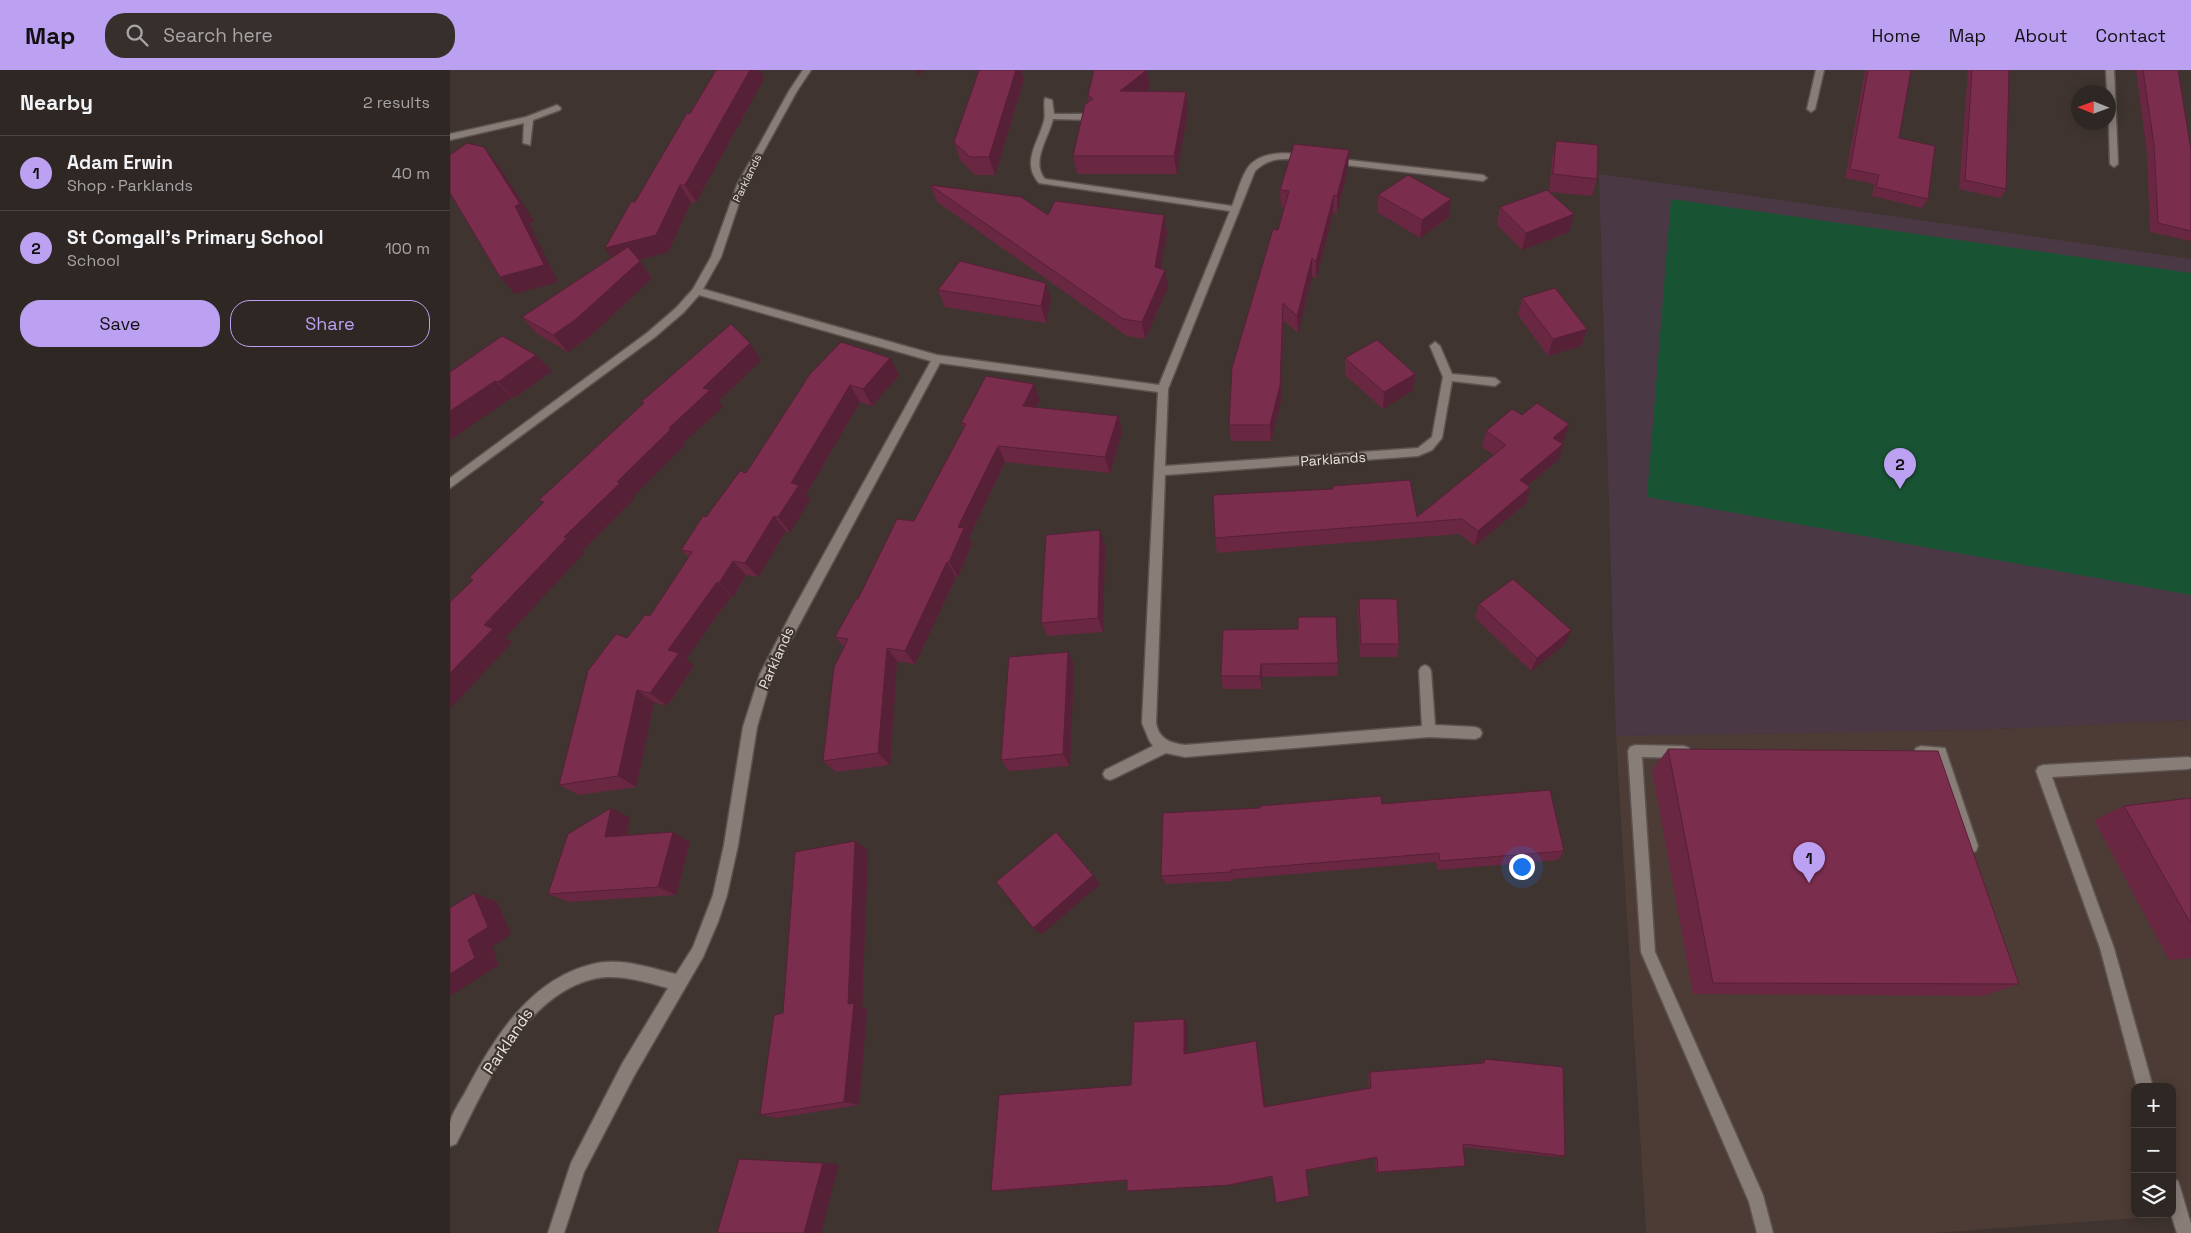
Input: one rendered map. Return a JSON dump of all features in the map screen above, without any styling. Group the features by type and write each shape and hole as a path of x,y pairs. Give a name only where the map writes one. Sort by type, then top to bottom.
{"street":[{"name":"Parklands","path":"450,484 651,335 680,310 697,291 716,257 741,185 793,91 807,70"},
{"path":"1812,109 1820,70"},
{"path":"2110,70 2114,164"},
{"path":"1048,100 1049,116 1033,166 1035,175 1042,181 1234,209"},
{"path":"450,137 529,120 557,108"},
{"path":"1049,116 1091,117"},
{"path":"527,143 529,120"},
{"path":"1475,733 1429,731 1185,752 1164,746 1154,739 1149,723 1163,389 1234,209 1253,167 1262,160 1276,156 1290,156 1483,178"},
{"path":"697,291 938,358 1163,389"},
{"path":"1435,346 1448,377 1495,382"},
{"name":"Parklands","path":"556,1233 577,1168 628,1070 681,983 701,944 720,895 732,845 750,728 766,674 787,632 938,358"},
{"name":"Parklands","path":"1161,471 1399,455 1423,451 1432,445 1437,438 1448,377"},
{"path":"1425,671 1429,731"},
{"path":"1110,774 1164,746"},
{"path":"1694,752 1634,751 1648,952 1757,1201 1765,1233"},
{"path":"1911,752 1940,752 1976,861"},
{"path":"2144,1083 2106,948 2043,772 2188,763"},
{"name":"Parklands","path":"450,1138 514,1028 534,1003 547,992 570,978 594,971 630,973 681,983"},
{"path":"2176,1200 2185,1233"}],"shaded area":[{"path":"1599,174 2191,259 2191,720 1971,730 1616,736"},
{"path":"2191,720 2191,1214 2176,1215 2176,1083 2131,1083 2131,1218 2137,1218 1933,1233 1646,1233 1616,736 1971,730"}],"green space":[{"path":"1671,199 2191,273 2191,595 1647,497"}],"building":[{"path":"716,70 750,70 685,185 680,185 656,235 605,248 631,202 635,202 687,113 690,114"},
{"path":"979,70 1016,70 989,157 970,157 954,142"},
{"path":"1094,70 1147,70 1120,91 1186,92 1174,156 1073,156 1085,104 1093,99 1088,95"},
{"path":"1868,70 1911,70 1899,138 1935,146 1928,199 1876,187 1879,175 1850,169"},
{"path":"1972,70 2009,70 2006,189 1965,180"},
{"path":"2143,70 2178,70 2191,150 2191,231 2158,223 2154,145"},
{"path":"1556,141 1598,145 1597,179 1553,174"},
{"path":"467,143 484,147 520,204 515,206 544,265 500,277 450,193 450,155"},
{"path":"1294,144 1349,150 1337,196 1334,195 1316,262 1312,258 1297,316 1283,303 1280,386 1270,425 1229,425 1232,368 1273,229 1278,230 1289,191 1280,190"},
{"path":"1408,175 1451,199 1422,220 1378,195"},
{"path":"930,185 1021,197 1048,215 1055,201 1164,215 1155,267 1165,270 1142,322 1123,319"},
{"path":"1547,190 1574,214 1526,233 1500,207"},
{"path":"628,247 640,261 575,320 553,335 522,317"},
{"path":"960,261 1046,283 1041,306 938,290"},
{"path":"1555,288 1587,329 1553,339 1522,298"},
{"path":"731,324 750,343 703,388 710,390 669,428 671,429 617,482 620,483 564,537 567,538 484,625 493,629 450,673 450,602 473,580 469,578 544,502 539,500 644,403 641,402"},
{"path":"502,336 536,355 498,382 495,381 450,411 450,372"},
{"path":"1377,340 1415,374 1384,392 1345,358"},
{"path":"841,342 890,358 863,389 850,385 791,483 799,485 778,517 774,516 745,563 733,561 719,583 717,582 668,650 679,653 650,693 637,690 618,776 559,785 588,671 616,634 627,638 645,615 650,616 692,552 681,550 703,516 706,517 740,471 746,473 810,374"},
{"path":"986,376 1034,384 1023,406 1118,416 1105,457 998,446 958,527 964,528 949,562 947,562 905,651 887,648 878,753 823,761 834,667 848,639 835,637 856,599 858,599 897,519 914,521 966,424 961,423"},
{"path":"1537,403 1569,424 1553,438 1563,444 1520,480 1530,487 1478,531 1462,519 1215,538 1213,495 1333,489 1333,486 1410,480 1417,517 1506,445 1486,431 1512,409 1522,415"},
{"path":"1100,530 1098,618 1041,623 1046,535"},
{"path":"1513,579 1571,630 1537,658 1479,604"},
{"path":"1359,599 1397,599 1399,644 1361,644"},
{"path":"1298,617 1336,617 1338,663 1261,664 1260,676 1221,676 1223,630 1298,629"},
{"path":"1068,652 1063,754 1001,760 1009,657"},
{"path":"1668,749 1938,751 2019,984 1713,983"},
{"path":"1550,790 1564,851 1440,861 1439,853 1231,870 1231,872 1161,876 1163,813 1260,808 1260,806 1381,796 1382,804"},
{"path":"2191,798 2191,924 2124,806"},
{"path":"611,808 605,837 673,832 658,887 548,894 568,834"},
{"path":"1056,832 1093,875 1033,928 996,882"},
{"path":"855,841 848,1004 854,1003 844,1102 760,1115 774,1015 783,1013 795,852"},
{"path":"474,893 488,927 468,940 475,958 450,974 450,908"},
{"path":"1184,1019 1184,1054 1256,1041 1264,1107 1371,1088 1370,1072 1484,1063 1485,1059 1563,1067 1565,1156 1463,1144 1465,1166 1378,1172 1377,1157 1306,1170 1309,1196 1276,1203 1272,1176 1229,1185 1127,1191 1127,1180 991,1191 999,1095 1131,1085 1134,1022"},
{"path":"739,1159 823,1163 804,1233 717,1233"}],"place":[{"name":"St Comgall's Primary School","path":"1900,489"},
{"name":"Adam Erwin","path":"1809,883"}]}
